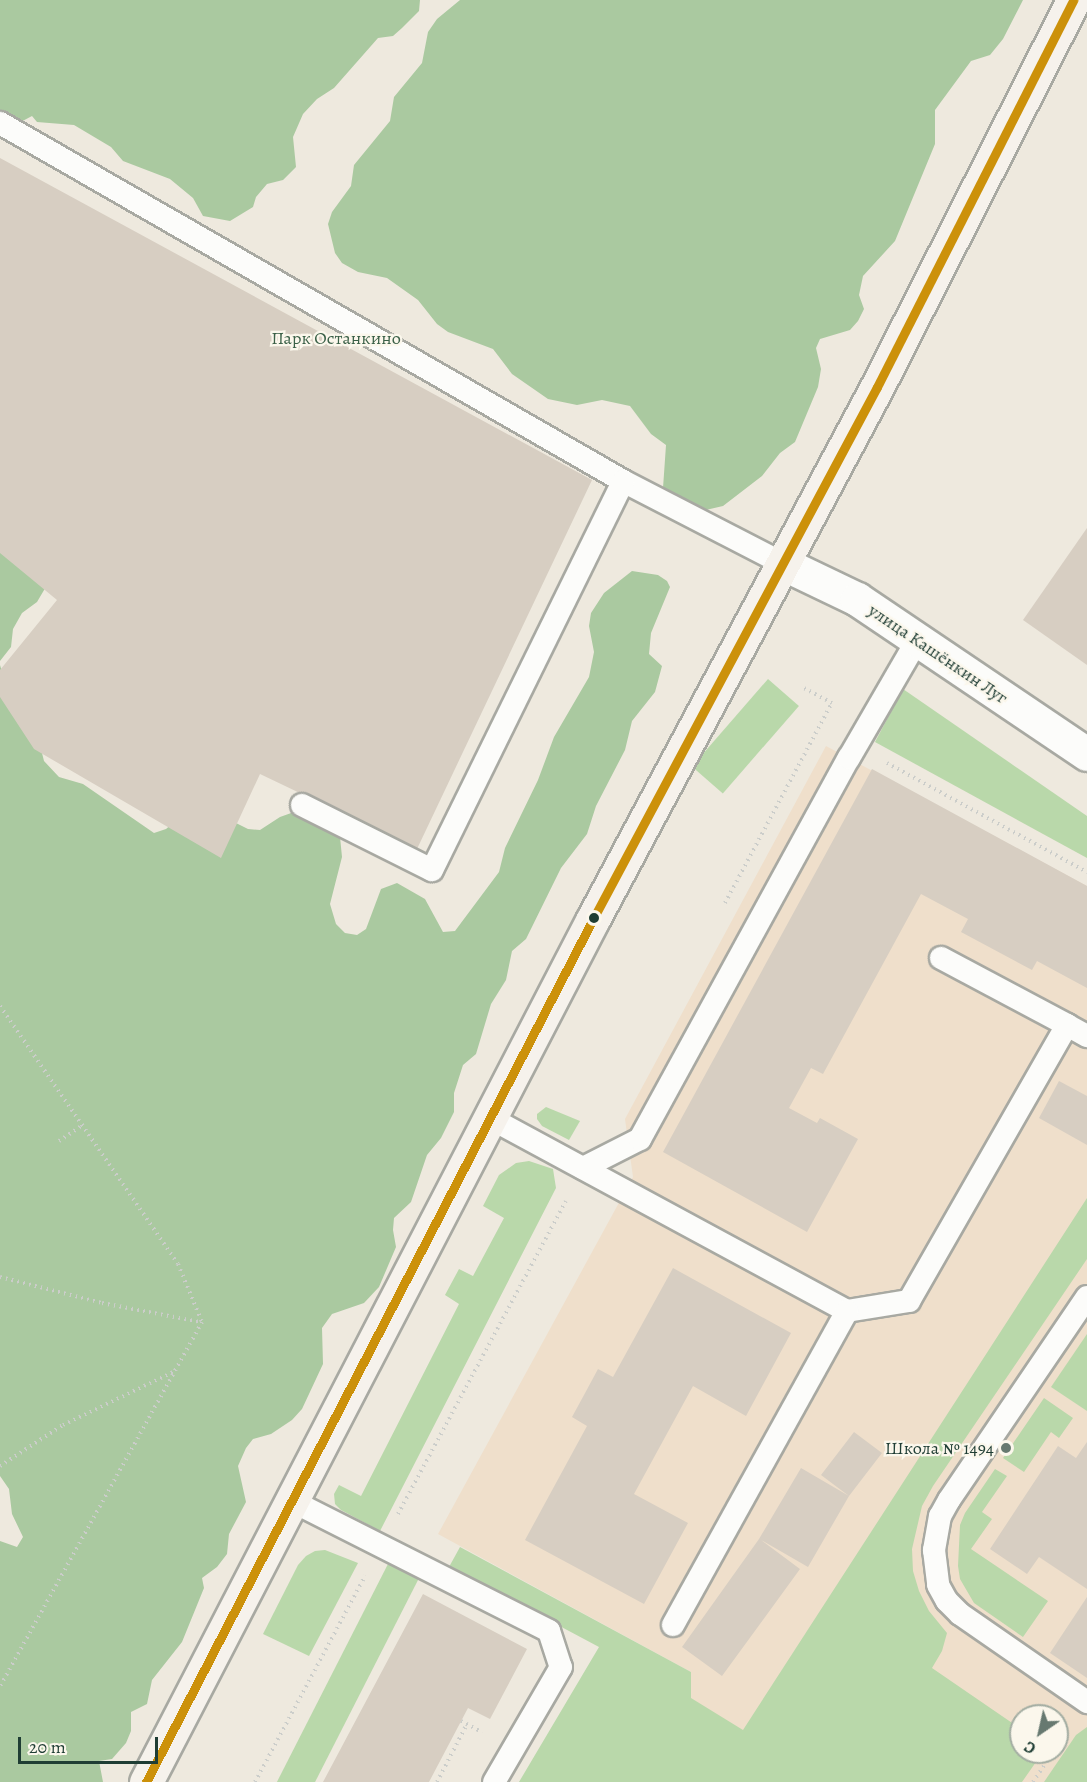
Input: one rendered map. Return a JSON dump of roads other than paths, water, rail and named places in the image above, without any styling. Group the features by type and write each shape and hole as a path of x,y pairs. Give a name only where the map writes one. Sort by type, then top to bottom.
{"main road":[{"path":"146,1782 593,919 878,387 1073,0"}],"street":[{"name":"улица Кашёнкин Луг","path":"784,564 857,599 1085,748"}],"lane":[{"path":"0,123 623,481 784,564"},
{"path":"302,805 432,870 623,481"},
{"path":"583,1168 640,1139 856,746 918,639"},
{"path":"941,958 1087,1036"},
{"path":"490,1118 847,1311 909,1300 1067,1025"},
{"path":"1087,1297 949,1500 940,1516 934,1550 938,1585 947,1601 960,1614 1087,1702"},
{"path":"672,1625 847,1311"},
{"path":"292,1500 549,1631 561,1667 494,1782"}],"place":[{"name":"Школа № 1494","path":"1006,1448"}],"park label":[{"name":"Парк Останкино","path":"336,338"}]}
